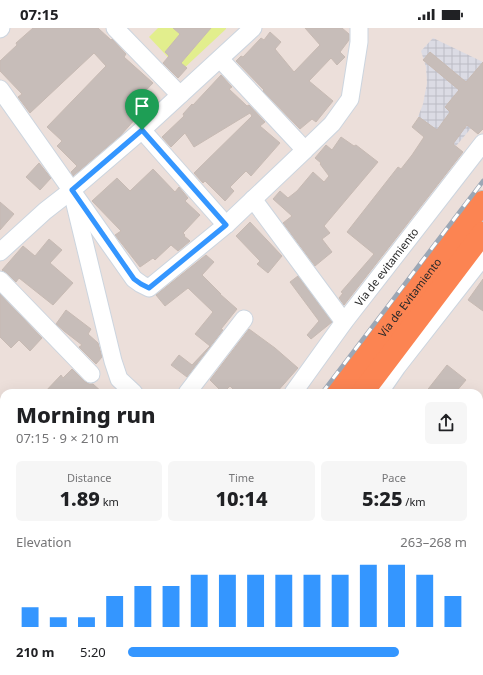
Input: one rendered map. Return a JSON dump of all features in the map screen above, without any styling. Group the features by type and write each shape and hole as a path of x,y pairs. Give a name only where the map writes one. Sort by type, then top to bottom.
{"highway":[{"name":"Vía de Evitamiento","path":"340,389 483,202"},
{"name":"Vía de Evitamiento","path":"365,389 483,233"}],"street":[{"path":"116,28 180,96"},
{"path":"0,89 134,279 149,288 226,225 332,124 350,99 360,42 359,28"},
{"path":"0,252 45,210 72,190 142,130 220,59 250,29"},
{"path":"220,59 305,150"},
{"path":"142,130 226,225"},
{"name":"Via de evitamiento","path":"296,389 344,322 483,143"},
{"path":"72,190 113,361 119,379 130,389"},
{"path":"253,199 344,322"},
{"path":"382,389 397,367 483,257"},
{"path":"0,280 91,374"},
{"path":"190,389 244,319"}],"shaded area":[{"path":"433,38 483,62 483,114 456,146 418,117 423,104 427,83 426,67 421,51"}],"green space":[{"path":"158,28 226,29 181,71 149,37"}],"building":[{"path":"33,28 98,28 111,40 112,39 126,54 124,57 153,83 128,109 137,117 120,136 73,176 71,172 77,166 57,146 62,141 47,127 106,66 94,53 30,113 18,97 22,94 0,71 0,61 17,45 16,43"},
{"path":"173,28 211,28 181,63 187,68 178,78 163,63 169,56 165,52 180,34"},
{"path":"305,28 342,28 349,34 349,40 340,52 345,57 337,65 331,58 309,81 333,101 316,122 312,119 300,129 236,61 241,56 243,57 261,38 264,40 270,32 281,42 275,49 294,72 320,45"},
{"path":"430,52 466,82 483,62 483,129 478,134 467,125 453,144 463,152 344,305 339,298 343,293 341,292 374,254 347,232 398,167 401,169 424,137 412,127 419,117 437,130 450,112 445,107 459,90 423,60"},
{"path":"221,75 232,87 229,89 247,106 249,105 265,122 260,126 280,143 251,176 246,171 230,187 234,191 225,201 205,181 203,183 194,173 252,116 250,113 194,147 185,133 171,147 162,137 184,116 183,114 192,104 193,105"},
{"path":"341,137 354,146 356,145 378,162 324,226 330,233 322,239 332,252 315,266 283,223 292,216 273,199 280,191 288,198 297,191 313,172 324,182 329,176 320,164 321,163 315,158 326,145 332,150"},
{"path":"39,163 51,178 40,190 26,177"},
{"path":"153,169 175,192 179,187 188,198 185,201 200,215 183,233 185,235 184,236 190,241 178,251 171,245 155,260 153,258 140,267 115,235 121,231 92,201 117,178 130,191"},
{"path":"0,202 14,214 0,230"},
{"path":"250,222 282,256 268,273 257,264 260,261 236,236"},
{"path":"49,239 62,250 50,263 73,283 53,305 19,278 16,282 2,270 23,246 35,256"},
{"path":"206,255 214,262 202,275 237,309 221,329 223,330 187,377 171,365 179,355 192,365 210,346 195,334 213,312 188,288 165,306 156,295"},
{"path":"298,276 332,322 311,339 307,335 319,321 290,282"},
{"path":"483,279 483,311 468,300"},
{"path":"0,294 42,338 30,351 19,340 11,348 0,337"},
{"path":"66,310 91,329 88,334 98,343 102,357 96,364 79,347 82,345 56,324"},
{"path":"249,329 275,348 298,368 280,389 233,389 230,386 227,389 219,389 210,380"},
{"path":"447,365 466,380 458,389 428,389"},
{"path":"72,369 84,381 89,384 93,384 99,389 48,389 61,375 63,378"}],"railway":[{"path":"325,389 483,181"}],"route":[{"path":"142,130 226,225 149,288 134,279 72,190 142,130"}]}
